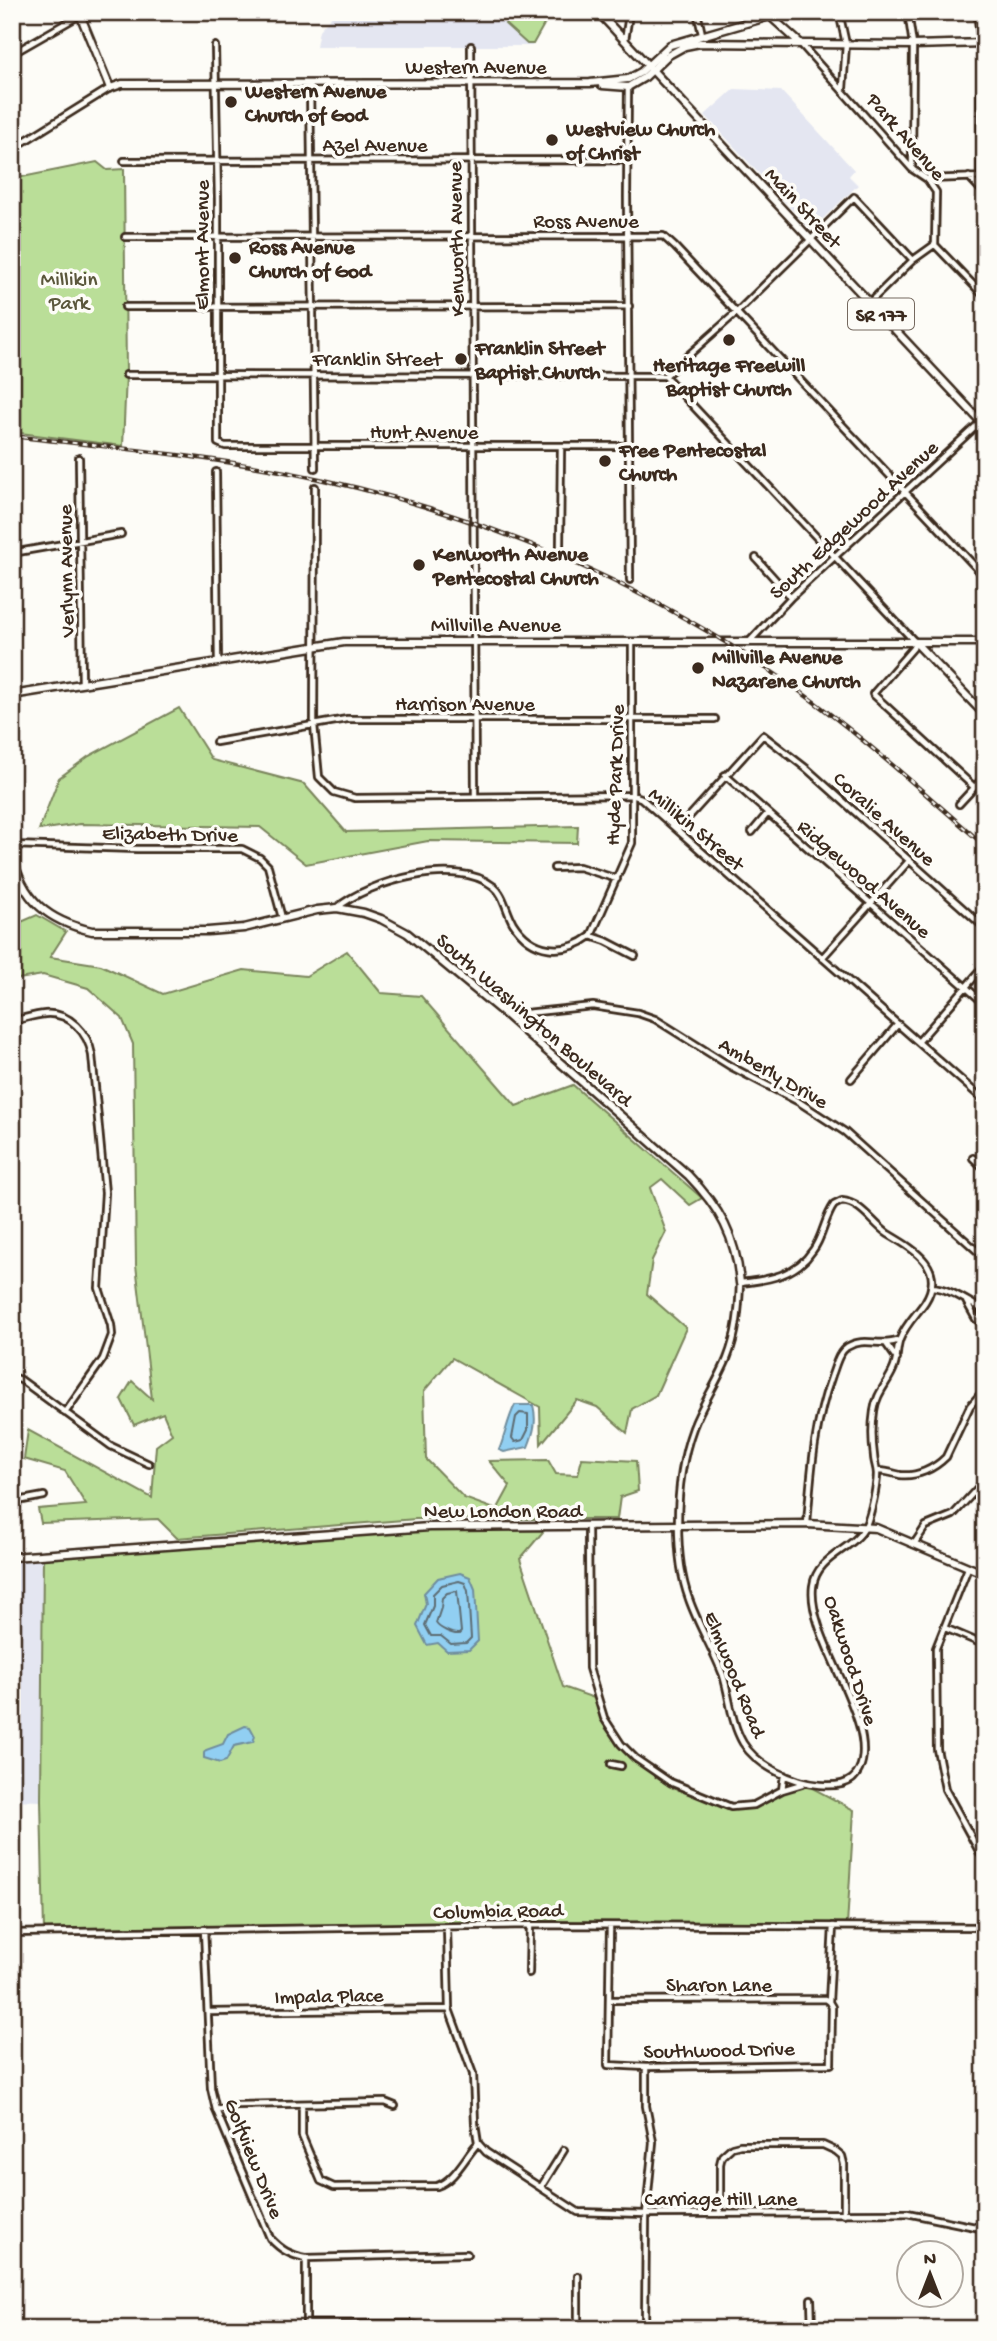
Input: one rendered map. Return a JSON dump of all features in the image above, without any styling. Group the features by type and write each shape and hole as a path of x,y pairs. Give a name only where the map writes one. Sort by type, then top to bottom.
{"street":[{"name":"Main Street","path":"598,12 809,240 983,422"},
{"path":"697,12 702,34"},
{"path":"650,67 664,48 684,39 770,14 787,12"},
{"path":"839,12 846,44 843,90"},
{"path":"908,12 913,44 912,169"},
{"path":"928,179 983,177 983,43 977,12"},
{"path":"12,54 79,13 110,88 12,149"},
{"path":"624,14 628,21 625,41"},
{"name":"Park Avenue","path":"770,14 800,43 912,169 928,179 936,192 935,244"},
{"name":"Western Avenue","path":"110,88 121,84 590,83 628,79 685,46 700,43 983,43"},
{"name":"Elmont Avenue","path":"215,46 218,443"},
{"name":"Kenworth Avenue","path":"471,46 474,796"},
{"name":"Western Avenue","path":"590,83 628,87 638,82 650,67"},
{"path":"310,84 314,468"},
{"path":"628,87 630,580"},
{"name":"Azel Avenue","path":"124,161 627,160"},
{"path":"968,177 985,194"},
{"path":"912,260 854,197 737,312 665,376 985,715"},
{"name":"Ross Avenue","path":"125,237 656,235 667,239 985,577"},
{"path":"870,302 912,260 935,244 985,297"},
{"path":"125,306 629,306"},
{"name":"Franklin Street","path":"126,375 665,376"},
{"name":"South Edgewood Avenue","path":"750,642 791,597 983,422"},
{"name":"Hunt Avenue","path":"218,443 225,446 630,446"},
{"path":"560,548 561,447"},
{"name":"Verlynn Avenue","path":"79,458 82,684"},
{"path":"216,472 218,662"},
{"name":"Millikin Street","path":"315,487 314,724 319,777 334,792 355,798 641,798 985,1101"},
{"path":"12,553 121,534"},
{"path":"756,558 791,597"},
{"name":"Millville Avenue","path":"12,695 344,642 985,642"},
{"name":"Hyde Park Drive","path":"591,936 632,843 632,642"},
{"path":"915,642 913,648 873,694 974,787"},
{"name":"Harrison Avenue","path":"216,741 347,719 715,719"},
{"name":"Coralie Avenue","path":"725,775 763,735 807,769 985,928"},
{"path":"678,829 725,775"},
{"name":"Ridgewood Avenue","path":"725,775 985,1004"},
{"path":"960,804 985,776"},
{"path":"752,832 768,813"},
{"name":"Elizabeth Drive","path":"12,845 243,849 260,858 268,866 282,918"},
{"name":"South Washington Boulevard","path":"12,855 13,866 27,893 39,907 64,922 92,931 208,931 244,928 317,910 337,908 364,913 395,926 506,1015 698,1185 718,1211 732,1237 739,1265 739,1311 727,1359 699,1413 685,1455 678,1496 678,1525"},
{"path":"822,958 909,861"},
{"path":"554,867 579,867 617,880"},
{"path":"337,908 350,897 389,882 419,875 470,875 486,881 499,891 520,933 537,945 564,950 591,936 635,956"},
{"path":"919,1041 985,965"},
{"name":"Amberly Drive","path":"506,1015 593,1006 638,1013 655,1019 719,1060 799,1102 845,1132 985,1258"},
{"path":"12,1021 57,1014 77,1026 90,1046 104,1177 99,1288 112,1335 103,1359 65,1413"},
{"path":"851,1079 898,1024"},
{"path":"973,1158 985,1169"},
{"path":"740,1283 768,1280 793,1271 814,1250 834,1205 842,1201 856,1205 875,1224 920,1254 929,1267 931,1287 927,1300 899,1340 897,1359 877,1398 874,1410 874,1457 877,1471 866,1526"},
{"path":"931,1287 939,1288 985,1311"},
{"path":"965,1301 976,1319 985,1321"},
{"path":"807,1524 817,1424 840,1354 857,1343 887,1345 899,1340"},
{"path":"887,1345 897,1359"},
{"path":"12,1377 21,1380 111,1446 149,1464"},
{"path":"877,1471 909,1475 926,1472 940,1463 946,1457 970,1406 985,1389"},
{"path":"914,1544 926,1526 946,1519 960,1510 985,1480"},
{"path":"12,1502 44,1496"},
{"name":"New London Road","path":"12,1557 429,1527 807,1524 866,1526 985,1574"},
{"name":"Elmwood Road","path":"678,1525 679,1552 688,1597 723,1677 738,1732 752,1754 785,1775"},
{"path":"588,1526 589,1668 604,1717 621,1744 635,1758 670,1782 731,1807 754,1805 782,1790 803,1783"},
{"name":"Oakwood Drive","path":"785,1775 803,1783 834,1786 847,1783 859,1770 862,1752 860,1732 854,1708 817,1619 813,1584 827,1560 852,1542 866,1526"},
{"path":"968,1569 936,1648 936,1723 940,1772 954,1808 985,1862"},
{"path":"945,1628 985,1644"},
{"path":"611,1764 621,1766"},
{"path":"782,1790 785,1775"},
{"path":"529,1973 530,1925"},
{"name":"Columbia Road","path":"12,1933 530,1925 985,1927"},
{"path":"609,2000 610,1926"},
{"path":"830,2002 833,1926"},
{"path":"302,2105 302,2136 321,2181 334,2186 437,2186 452,2176 478,2143 473,2074 449,2009 447,1927"},
{"name":"Golfview Drive","path":"204,1929 211,2088 216,2110 270,2238 290,2255 306,2258 467,2254"},
{"name":"Sharon Lane","path":"609,2000 825,1999 830,2002"},
{"name":"Southwood Drive","path":"609,2000 608,2065 646,2067 831,2064 830,2002"},
{"name":"Impala Place","path":"209,2012 449,2009"},
{"path":"645,2329 646,2214 653,2142 646,2106 646,2067"},
{"path":"216,2110 237,2105 384,2102 395,2106"},
{"name":"Carriage Hill Lane","path":"478,2143 486,2152 578,2212 907,2213 985,2229"},
{"path":"720,2214 720,2164 726,2152 740,2145 823,2145 842,2156 844,2214"},
{"path":"541,2187 564,2150"},
{"path":"306,2258 306,2326 411,2324 436,2329"},
{"path":"578,2276 578,2329"},
{"path":"811,2299 812,2329"}],"shaded area":[{"path":"335,12 551,12 532,46 316,46 319,30"},
{"path":"734,89 781,91 854,170 849,176 858,185 811,230 705,115"},
{"path":"43,1555 41,1801 12,1800 12,1557"}],"green space":[{"path":"517,12 551,12 533,44 527,44 505,24"},
{"name":"Millikin Park","path":"97,162 107,170 124,169 126,375 123,446 12,432 12,179"},
{"path":"179,708 212,760 304,784 346,832 578,826 577,843 428,841 306,864 260,827 80,824 39,830 59,778 89,756"},
{"path":"37,915 66,932 50,957 101,965 163,994 244,970 306,976 347,951 381,993 421,996 516,1106 573,1085 702,1198 690,1205 662,1179 650,1188 666,1232 652,1260 647,1294 686,1328 656,1395 632,1409 627,1433 597,1407 577,1400 541,1444 540,1407 452,1358 424,1391 426,1459 464,1498 497,1510 510,1486 489,1461 548,1460 556,1474 578,1475 582,1458 636,1461 638,1491 620,1497 617,1519 416,1519 177,1538 158,1519 41,1523 38,1509 86,1505 65,1471 24,1459 28,1430 152,1498 156,1446 172,1434 163,1413 134,1425 121,1399 132,1381 152,1399 136,1265 133,1044 122,1018 88,988 43,975 12,980 12,926"},
{"path":"547,1527 520,1559 563,1687 597,1699 615,1733 638,1759 651,1769 666,1779 716,1802 732,1807 745,1807 803,1783 854,1810 847,1926 44,1932 41,1801 43,1555 378,1529"}],"water":[{"path":"515,1405 533,1405 533,1431 528,1447 504,1452 499,1450"},
{"path":"460,1573 470,1577 475,1589 478,1641 469,1650 447,1651 438,1643 427,1645 417,1626 426,1604 424,1593 438,1578"},
{"path":"245,1726 250,1727 255,1736 253,1742 234,1746 226,1761 220,1763 204,1758 206,1750 223,1744 228,1734"}],"railway":[{"path":"12,436 208,459 324,480 383,494 440,512 498,531 554,554 662,606 766,668 851,731 985,846"}],"place":[{"name":"Western Avenue Church of God","path":"231,102"},
{"name":"Westview Church of Christ","path":"552,140"},
{"name":"Ross Avenue Church of God","path":"235,258"},
{"name":"Heritage Freewill Baptist Church","path":"729,340"},
{"name":"Franklin Street Baptist Church","path":"461,359"},
{"name":"Free Pentecostal Church","path":"605,461"},
{"name":"Kenworth Avenue Pentecostal Church","path":"419,565"},
{"name":"Millville Avenue Nazarene Church","path":"698,668"}]}
